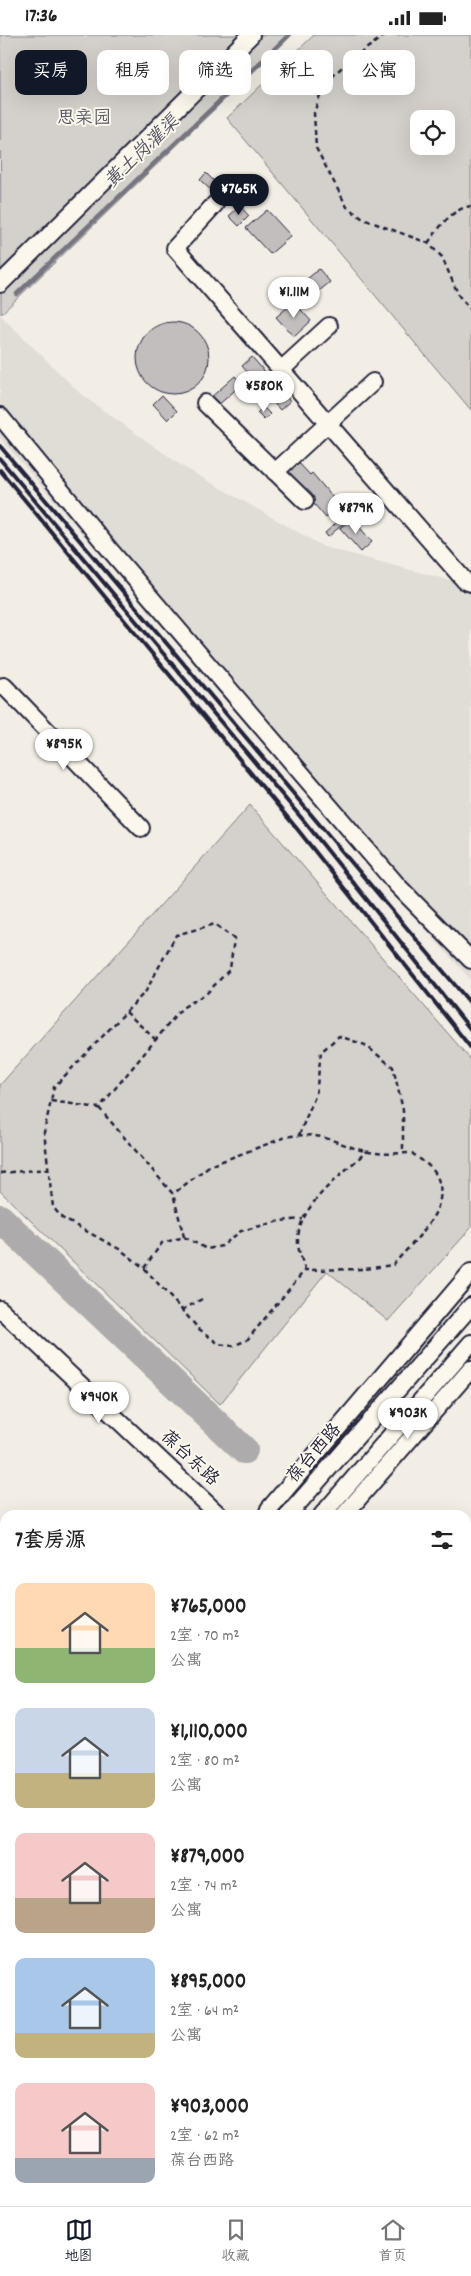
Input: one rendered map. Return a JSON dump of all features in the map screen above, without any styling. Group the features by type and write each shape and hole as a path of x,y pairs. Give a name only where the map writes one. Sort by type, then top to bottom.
{"street":[{"path":"0,284 250,35"},
{"path":"216,204 175,248 465,581 471,583"},
{"path":"281,370 329,326"},
{"path":"275,471 373,382"},
{"path":"204,403 305,501"},
{"path":"0,416 110,550 392,878 471,960"},
{"path":"0,687 4,686 141,828"},
{"path":"269,1510 471,1272"},
{"name":"葆台西路","path":"292,1510 471,1306"},
{"name":"葆台东路","path":"0,1309 214,1510"},
{"path":"326,1510 471,1343"},
{"path":"348,1510 471,1369"}],"path":[{"path":"385,35 344,65 323,85 314,113 316,149 347,207 363,219 428,243 442,257 460,295 471,310"},
{"path":"428,243 446,219 463,207 471,206"},
{"path":"99,1108 182,1008 207,993 230,969 234,939 215,924 176,935 146,991 54,1087 44,1132 53,1207 62,1217 121,1250 144,1268 206,1334 219,1343 233,1346 247,1340 305,1270 364,1269 393,1265 436,1216 441,1191 435,1173 412,1153 367,1151 324,1136 299,1135 286,1137 209,1166 173,1194"},
{"path":"126,1012 156,1040"},
{"path":"299,1135 316,1094 321,1052 339,1035 366,1045 393,1067 403,1110 403,1153"},
{"path":"51,1101 99,1108 173,1194 184,1237"},
{"path":"305,1270 298,1243 303,1219 310,1204 367,1151"},
{"path":"0,1173 48,1169"},
{"path":"144,1268 162,1243 184,1237 207,1249 222,1246 241,1231 280,1221 303,1219"},
{"path":"182,1310 202,1299"}],"shaded area":[{"path":"0,315 83,396 185,468 324,547 471,586 471,980 352,848 0,438"}],"green space":[{"name":"思亲园","path":"0,35 292,35 276,50 261,50 261,65 251,74 251,50 179,50 179,95 229,95 1,314"},
{"path":"314,35 471,35 471,410 227,118 261,86 261,95 333,95 333,50 298,50"},
{"path":"250,805 471,1060 471,1228 388,1321 327,1271 220,1404 0,1191 0,1085"}],"building":[{"path":"206,173 222,189 216,195 200,180"},
{"path":"240,206 249,216 239,226 229,216"},
{"path":"267,210 291,236 270,254 246,228"},
{"path":"319,269 330,282 312,297 301,284"},
{"path":"294,302 311,321 294,337 276,317"},
{"path":"166,322 180,322 199,332 209,351 209,365 199,384 180,394 166,394 147,384 137,365 137,351 147,332"},
{"path":"252,357 290,401 280,410 242,366"},
{"path":"235,376 242,384 216,407 209,399"},
{"path":"162,395 177,411 168,420 153,404"},
{"path":"263,407 270,414 264,420 257,413"},
{"path":"297,461 310,475 312,473 340,506 326,518 286,471"},
{"path":"360,502 367,511 356,521 352,516 328,537 325,533"},
{"path":"352,518 372,542 361,552 340,528"}],"waterway":[{"name":"黄土岗灌渠","path":"17,294 289,35"},
{"path":"0,1218 244,1450"}],"railway":[{"path":"0,446 471,1004"},
{"path":"0,459 304,821 471,1030"},
{"path":"0,470 298,830 471,1048"}]}
